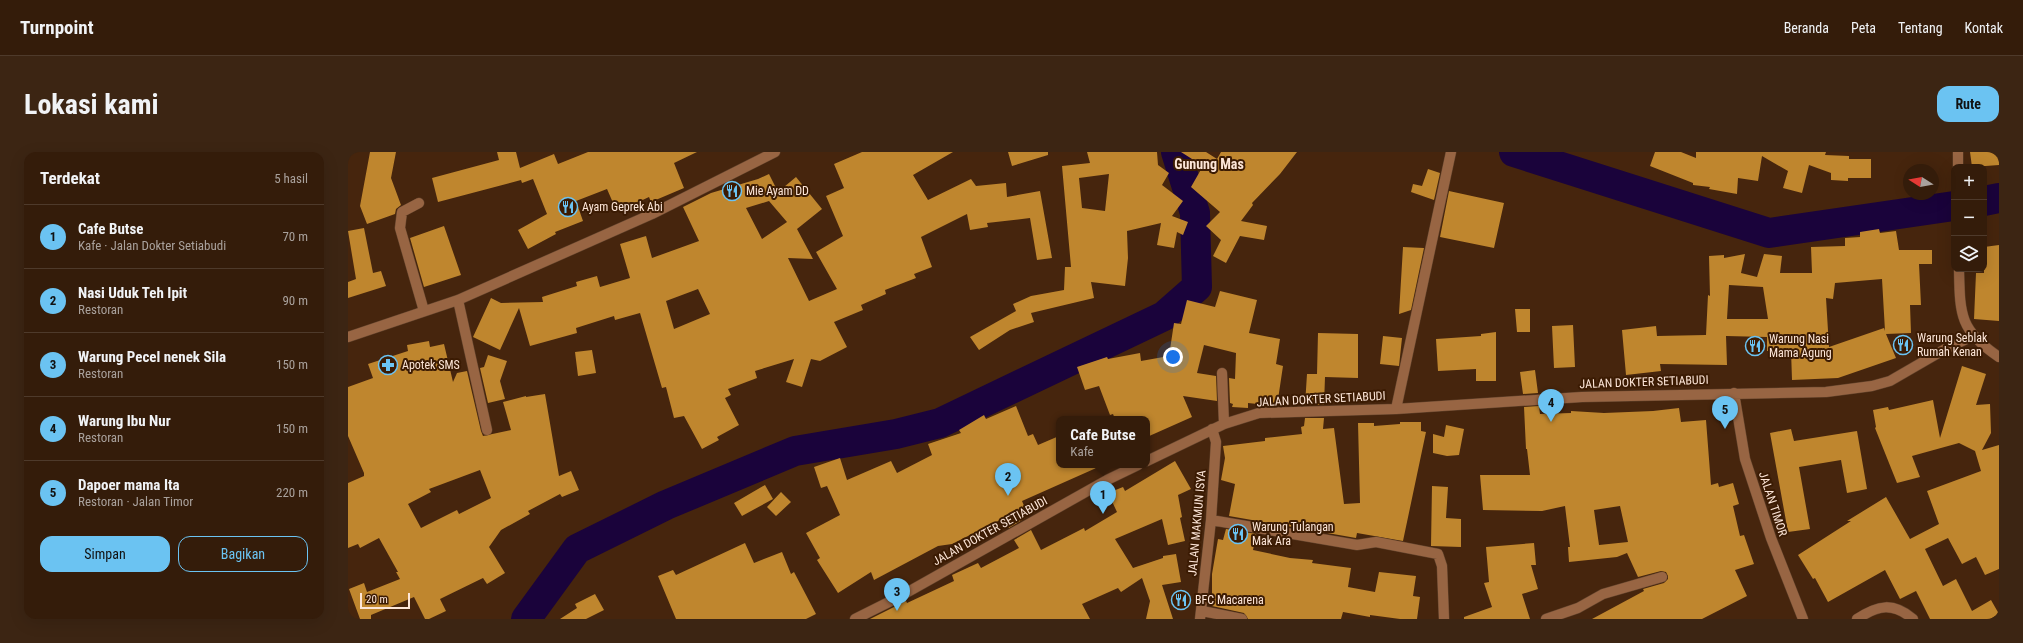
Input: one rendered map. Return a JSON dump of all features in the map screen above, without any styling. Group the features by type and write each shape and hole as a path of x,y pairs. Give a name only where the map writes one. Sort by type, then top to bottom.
{"street":[{"path":"348,337 458,300 652,214 774,152"},
{"path":"1958,152 1958,164"},
{"path":"1396,409 1451,155"},
{"path":"419,203 402,212 400,228 424,311"},
{"path":"1959,272 1961,313 1972,336 1999,357"},
{"path":"458,300 487,430"},
{"name":"JALAN DOKTER SETIABUDI","path":"1150,460 1224,424 1259,413 1396,409 1582,396 1826,392 1872,386 1890,381 1947,348 1972,336"},
{"path":"1222,373 1224,424"},
{"name":"JALAN TIMOR","path":"1734,393 1745,459 1771,538 1803,619"},
{"name":"JALAN MAKMUN ISYA","path":"1201,615 1211,520 1216,442 1212,430"},
{"name":"JALAN DOKTER SETIABUDI","path":"855,619 899,597 1107,480 1132,468"},
{"path":"1211,520 1357,545 1376,542 1438,554 1442,566 1444,619"},
{"path":"1546,619 1578,608 1603,594 1662,577"},
{"path":"1857,619 1877,607 1887,606 1907,614 1913,619"},
{"path":"1201,615 1242,619"}],"building":[{"path":"370,152 396,152 391,178 401,205 396,209 395,214 367,224 360,206"},
{"path":"497,152 516,152 520,168 554,154 558,164 588,152 697,152 674,163 684,188 651,202 649,197 617,212 607,189 576,201 583,221 555,232 556,234 528,249 518,230 547,214 533,179 522,183 521,180 438,202 432,178 499,160"},
{"path":"862,152 953,152 913,175 928,200 971,179 976,186 1006,183 1007,197 1040,191 1052,258 1037,260 1030,218 987,223 988,227 970,230 967,214 921,237 932,267 914,274 916,278 885,290 886,294 861,305 863,310 834,322 847,347 820,361 811,359 802,387 786,382 794,359 755,371 757,378 728,389 731,395 725,398 739,425 717,437 719,440 702,449 684,416 674,418 666,387 662,388 640,313 615,320 614,316 576,328 577,333 530,346 519,308 500,350 473,337 491,298 501,303 543,302 542,297 577,286 576,282 597,276 600,287 630,278 620,244 646,236 652,258 699,241 683,207 711,193 758,179 769,174 778,192 796,177 822,209 797,229 813,259 788,258 809,301 837,289 816,252 843,236 826,196 844,188 834,164","holes":["769,201 787,222 762,239 746,208","698,289 710,314 674,329 666,301"]},
{"path":"1008,152 1048,152 1048,155 1012,166"},
{"path":"1087,152 1157,152 1158,165 1169,173 1162,185 1183,201 1172,216 1188,222 1183,235 1177,232 1174,248 1157,245 1161,223 1127,231 1128,258 1125,286 1091,282 1094,298 1031,313 1034,322 1010,330 979,350 970,337 1016,311 1013,304 1031,296 1064,290 1065,267 1071,267 1062,166 1090,163","holes":["1109,174 1105,211 1082,208 1079,178"]},
{"path":"1181,152 1206,152 1217,159 1221,152 1297,152 1280,174 1252,203 1253,205 1241,221 1267,226 1264,240 1240,236 1226,263 1213,256 1221,240 1206,226 1220,212 1191,187 1203,166"},
{"path":"1655,152 1681,152 1696,158 1696,152 1826,152 1825,155 1849,156 1849,159 1871,159 1871,178 1848,178 1848,181 1831,180 1831,173 1809,165 1802,193 1783,188 1788,171 1762,156 1758,181 1738,178 1737,194 1709,189 1710,187 1693,185 1693,183 1650,166"},
{"path":"1970,152 1999,152 1999,165 1987,166 1987,164 1972,164"},
{"path":"1428,169 1440,173 1434,200 1411,192 1413,184 1422,186"},
{"path":"1449,191 1504,203 1494,248 1440,237"},
{"path":"444,226 461,275 424,287 410,238"},
{"path":"364,228 373,273 381,271 386,286 348,298 348,282 356,279 348,231"},
{"path":"1879,229 1880,233 1896,231 1899,250 1932,250 1932,264 1919,264 1921,305 1910,305 1911,333 1886,334 1896,358 1838,378 1792,380 1791,350 1767,351 1767,337 1726,336 1727,365 1660,364 1661,371 1626,375 1622,330 1656,326 1657,336 1706,335 1708,295 1710,296 1709,256 1724,255 1724,258 1745,254 1741,273 1757,277 1764,254 1782,256 1780,273 1812,273 1811,247 1845,246 1845,238 1860,237 1860,232","holes":["1882,279 1885,331 1884,328 1829,347 1826,298 1833,299 1835,283","1729,285 1763,287 1768,319 1727,319"]},
{"path":"1999,245 1999,321 1974,319 1976,273 1987,272 1987,247"},
{"path":"1403,247 1424,248 1411,310 1399,314"},
{"path":"1220,291 1257,300 1249,333 1280,339 1276,364 1283,366 1277,406 1248,403 1248,408 1232,407 1233,404 1230,403 1229,378 1235,379 1236,353 1204,345 1197,373 1216,376 1217,401 1183,396 1192,417 1150,436 1150,416 1110,415 1099,386 1085,390 1077,367 1107,357 1108,359 1140,353 1141,361 1169,356 1174,323 1181,324 1187,300 1215,307"},
{"path":"1515,309 1530,309 1530,332 1517,332"},
{"path":"1573,325 1575,367 1554,368 1552,326"},
{"path":"1496,332 1496,381 1476,381 1476,369 1438,371 1436,339 1481,336 1481,334"},
{"path":"1318,333 1358,334 1358,378 1325,377 1324,405 1305,405 1307,374 1317,374"},
{"path":"1383,336 1402,338 1399,366 1380,364"},
{"path":"429,341 430,347 444,344 453,382 457,373 467,371 483,436 511,430 503,402 526,396 545,394 559,476 571,471 579,490 562,497 560,494 528,511 530,514 501,530 489,547 505,573 487,584 483,578 440,599 446,611 429,619 425,619 414,597 371,615 371,619 360,619 349,589 364,583 367,592 400,579 396,572 398,572 379,538 360,548 358,544 348,548 348,483 364,476 364,473 348,436 348,387 373,378 368,364 408,351 407,345","holes":["480,470 491,498 459,514 457,510 421,528 408,504 431,492 429,489"]},
{"path":"592,350 596,373 578,376 575,352"},
{"path":"488,355 507,361 500,381 505,399 488,403 480,368 484,367"},
{"path":"1962,366 1986,374 1976,405 1990,404 1991,433 1982,450 1999,445 1999,569 1985,575 1976,557 1962,564 1948,538 1925,549 1943,586 1956,579 1972,611 1991,600 1999,614 1990,619 1930,619 1916,591 1900,599 1885,570 1828,602 1815,578 1813,579 1798,555 1851,521 1847,521 1886,497 1910,539 1939,524 1927,491 1981,471 1975,451 1959,443 1912,456 1920,477 1897,483 1875,428 1873,410 1888,407 1889,410 1933,400 1940,438"},
{"path":"1535,370 1538,393 1523,394 1520,372"},
{"path":"1016,406 1028,436 1033,434 1038,445 1056,437 1056,468 1096,468 1022,501 1025,508 1021,510 1025,518 1009,528 1004,518 952,544 938,546 874,580 871,572 838,593 817,560 820,558 806,533 840,515 827,486 821,488 814,467 840,458 847,480 891,461 897,473 932,455 928,444 961,433 959,430 984,415 986,419"},
{"path":"1539,406 1540,414 1571,413 1571,411 1604,413 1653,411 1679,408 1681,422 1706,420 1711,485 1718,483 1719,487 1733,483 1739,504 1733,506 1740,536 1744,535 1754,564 1735,570 1747,596 1702,619 1592,619 1644,591 1643,589 1664,583 1668,579 1668,576 1666,572 1661,571 1638,577 1627,553 1617,557 1569,562 1568,547 1570,547 1565,506 1542,511 1483,510 1480,475 1530,475 1526,449 1524,407","holes":["1620,506 1628,542 1599,545 1594,510"]},
{"path":"1305,418 1324,418 1323,429 1334,428 1344,504 1360,503 1358,423 1374,423 1374,426 1400,424 1400,422 1421,422 1421,431 1426,432 1403,541 1357,533 1356,538 1229,516 1235,484 1221,480 1225,458 1223,446 1265,441 1265,438 1302,434 1301,427 1304,426"},
{"path":"1446,425 1464,429 1459,455 1447,456 1433,453 1433,434 1444,437"},
{"path":"1791,429 1794,441 1857,431 1867,489 1847,493 1841,460 1799,467 1810,529 1788,532 1770,433"},
{"path":"1175,461 1191,489 1178,495 1182,517 1180,518 1185,541 1168,545 1162,519 1115,539 1133,568 1163,558 1163,556 1176,554 1181,582 1162,585 1173,619 1146,619 1150,601 1142,578 1121,592 1118,588 1082,604 1090,619 870,619 906,601 907,603 954,581 952,575 978,563 981,568 1019,548 1014,540 1031,530 1041,550 1084,528 1085,531 1117,512 1108,493 1123,487 1125,491"},
{"path":"765,485 773,499 742,516 734,503"},
{"path":"1432,486 1448,487 1446,518 1461,519 1461,547 1431,546"},
{"path":"781,492 791,502 776,516 767,507"},
{"path":"1226,529 1256,534 1253,550 1290,558 1313,560 1312,563 1351,568 1348,587 1375,592 1379,572 1416,576 1413,596 1420,597 1417,619 1400,619 1370,615 1370,617 1343,612 1341,619 1248,619 1244,613 1212,606 1212,574 1218,539 1223,540"},
{"path":"745,543 754,563 782,552 791,574 794,572 816,614 806,619 676,619 658,576 673,570 676,575"},
{"path":"1534,543 1536,565 1531,565 1538,589 1522,594 1530,619 1464,619 1464,617 1492,607 1484,583 1489,582 1486,547"},
{"path":"595,594 604,610 586,619 560,619 577,608 575,604"}],"waterway":[{"path":"526,619 577,549 666,505 795,451 896,434 940,423 1164,316 1197,287 1195,213 1176,152"},
{"path":"1514,152 1769,233 1951,206"},
{"path":"1987,200 1999,198"}],"place":[{"name":"Mie Ayam DD","path":"732,191"},
{"name":"Ayam Geprek Abi","path":"568,207"},
{"name":"Warung Seblak Rumah Kenan","path":"1903,345"},
{"name":"Warung Nasi Mama Agung","path":"1755,346"},
{"name":"Apotek SMS","path":"388,365"},
{"name":"Warung Ibu Nur","path":"1551,422"},
{"name":"Dapoer mama Ita","path":"1725,429"},
{"name":"Nasi Uduk Teh Ipit","path":"1008,496"},
{"name":"Cafe Butse","path":"1103,514"},
{"name":"Warung Tulangan Mak Ara","path":"1238,534"},
{"name":"BFC Macarena","path":"1181,600"},
{"name":"Warung Pecel nenek Sila","path":"897,611"}],"district":[{"name":"Gunung Mas","path":"1209,164"}]}
